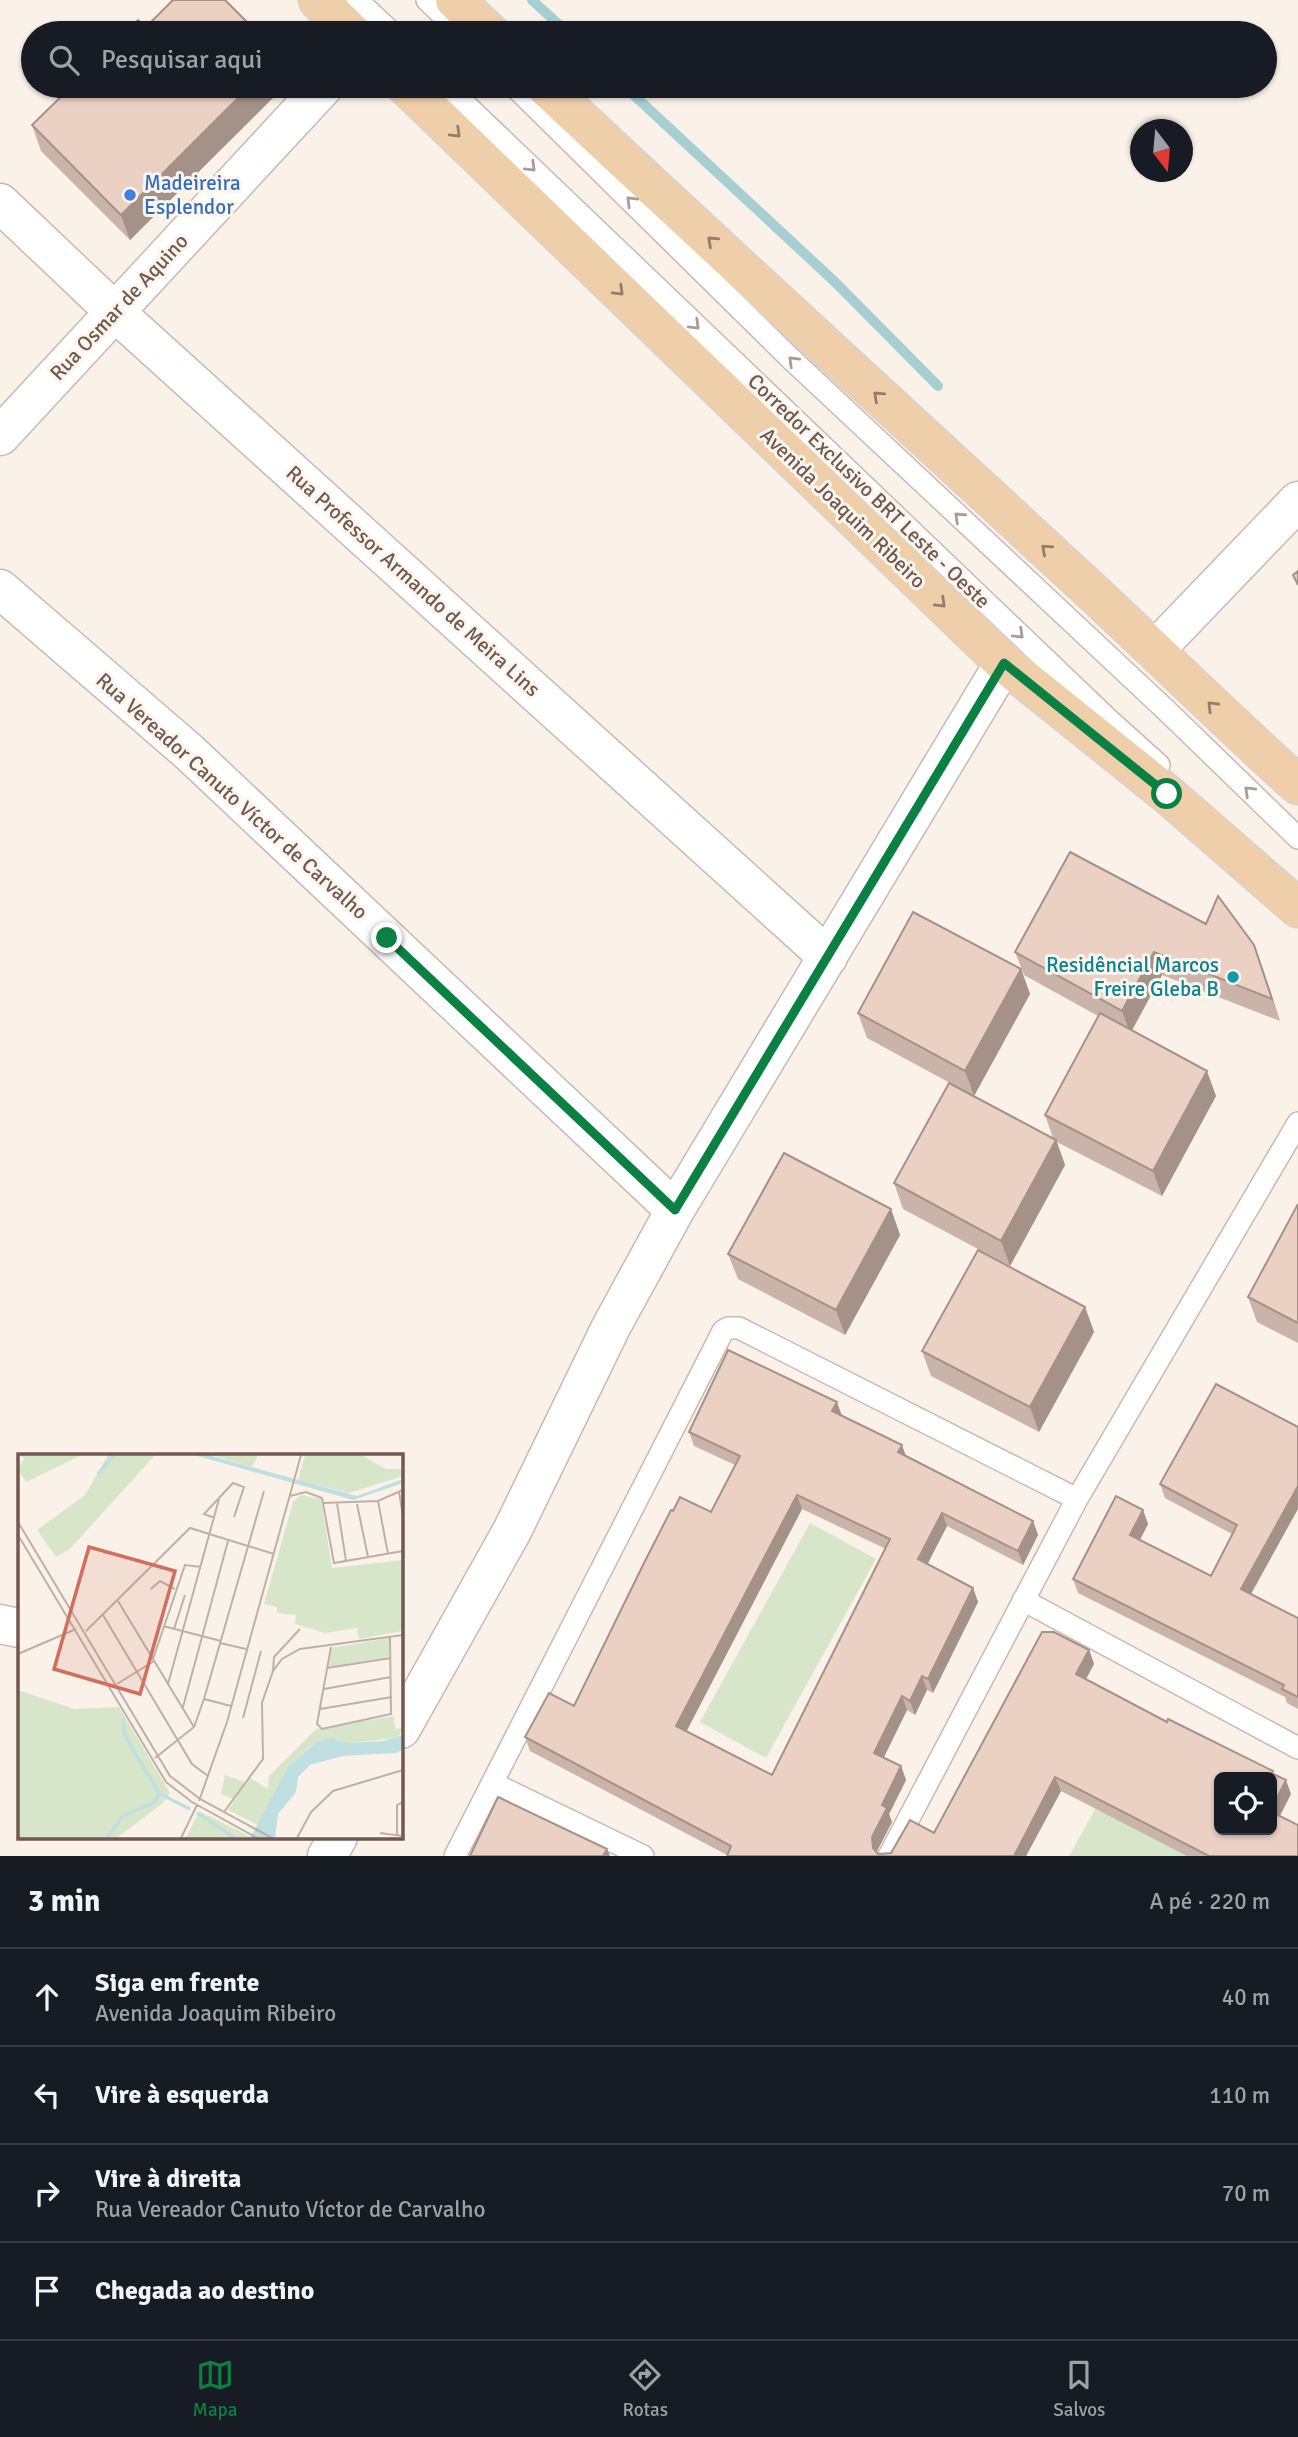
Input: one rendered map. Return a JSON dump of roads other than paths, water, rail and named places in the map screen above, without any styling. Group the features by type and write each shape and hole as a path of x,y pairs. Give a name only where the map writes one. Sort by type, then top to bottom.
{"main road":[{"path":"318,0 340,21"},
{"path":"454,0 477,21"},
{"name":"Avenida Joaquim Ribeiro","path":"419,98 1004,663 1167,794 1298,908"},
{"path":"558,98 1298,785"}],"street":[{"name":"Rua Osmar de Aquino","path":"0,436 313,98"},
{"name":"Rua Professor Armando de Meira Lins","path":"0,203 115,312 828,957"},
{"path":"1155,650 1298,501"},
{"name":"Rua Vereador Canuto Víctor de Carvalho","path":"0,589 189,752 675,1210"},
{"path":"402,1727 512,1531 611,1327 675,1210 1004,663"},
{"path":"0,1625 18,1629"},
{"path":"327,1856 337,1839"}],"lane":[{"path":"357,0 379,21"},
{"path":"427,0 449,21"},
{"name":"Corredor Exclusivo BRT Leste - Oeste","path":"459,98 1109,720 1298,889"},
{"name":"Corredor Exclusivo BRT Leste - Oeste","path":"526,98 790,358 1167,711 1298,838"},
{"path":"890,1856 1077,1499 1298,1123"},
{"path":"455,1856 719,1335 728,1328 739,1328 1077,1499"},
{"path":"1023,1600 1298,1748"},
{"path":"492,1783 643,1856"}],"waterway":[{"path":"532,0 555,21"},
{"path":"637,98 835,282 938,386"}],"place":[{"name":"Madeireira Esplendor","path":"130,195"},
{"name":"Residêncial Marcos Freire Gleba B","path":"1233,977"}]}
